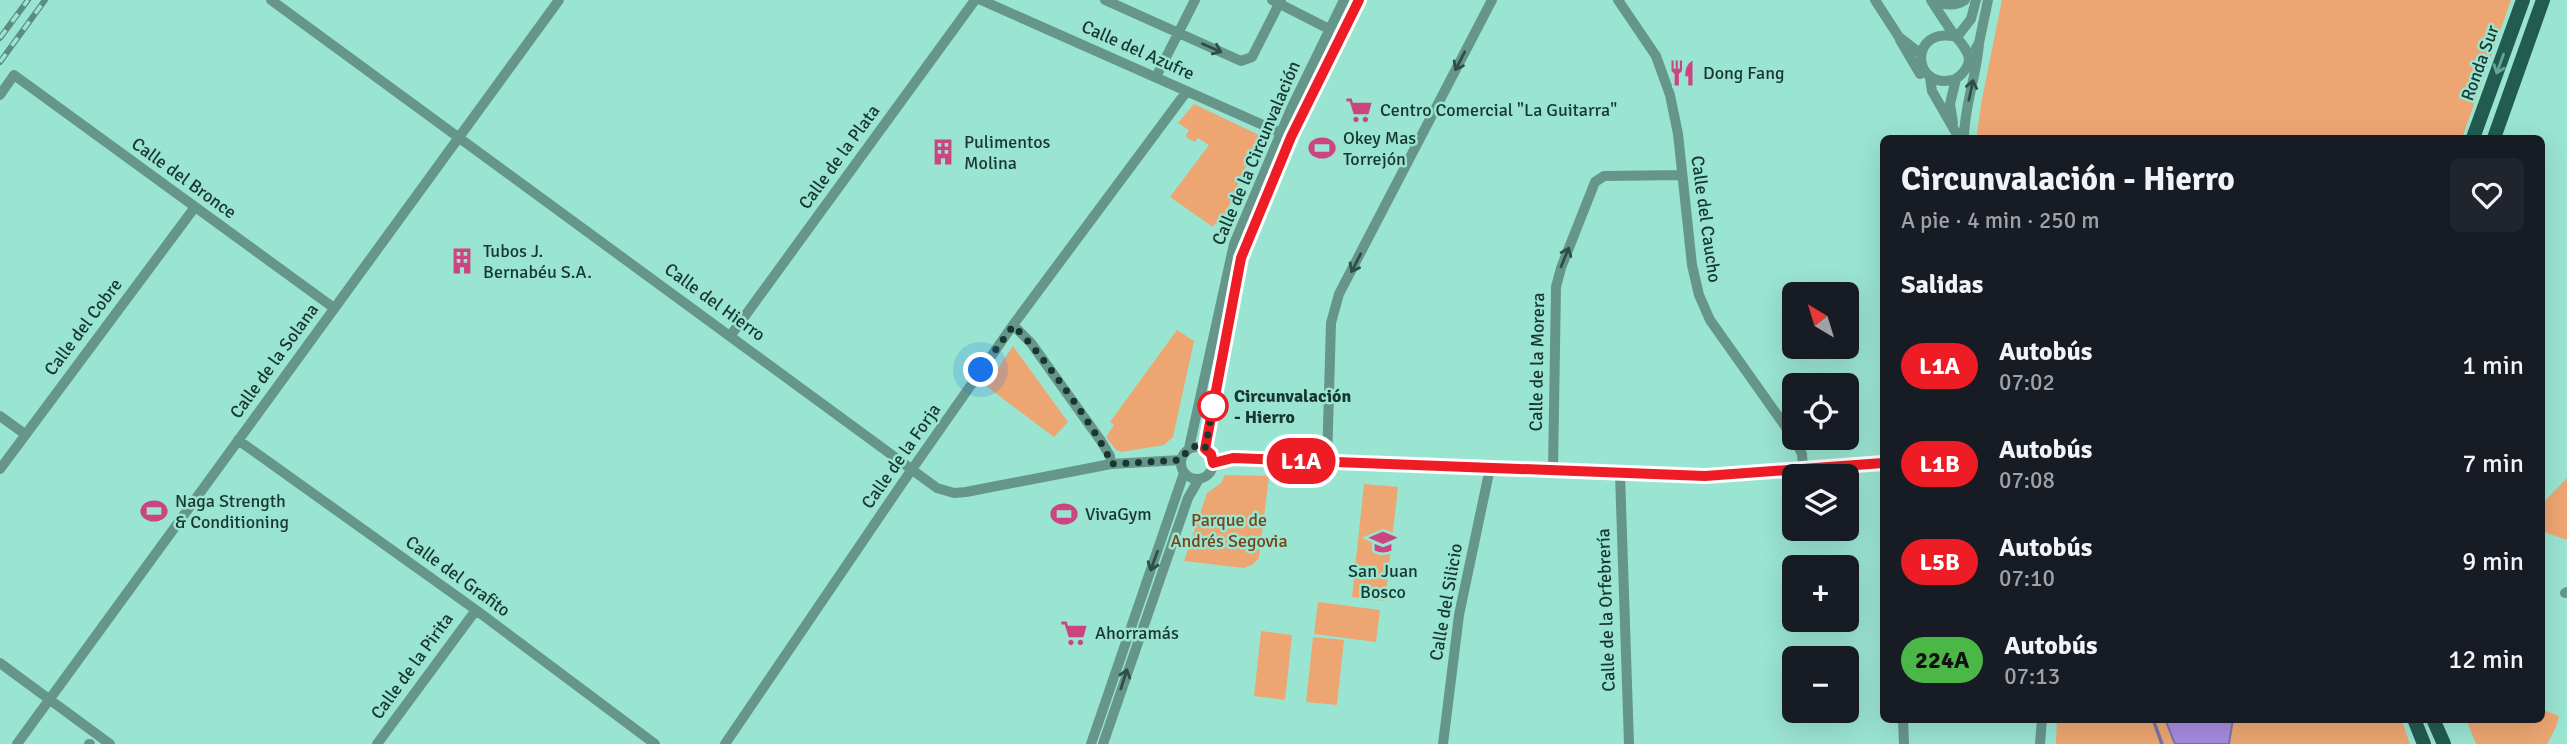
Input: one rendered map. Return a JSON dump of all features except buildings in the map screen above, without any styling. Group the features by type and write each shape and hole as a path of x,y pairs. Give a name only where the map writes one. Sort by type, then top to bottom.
{"main road":[{"name":"Ronda Sur","path":"2474,135 2523,0"},
{"path":"2495,135 2543,0"},
{"path":"2416,723 2424,744"},
{"path":"2435,723 2444,744"}],"street":[{"name":"Calle del Hierro","path":"271,0 937,488 954,493 981,490 1111,464 1181,460"},
{"name":"Calle de la Solana","path":"17,744 559,0"},
{"name":"Calle de la Plata","path":"731,335 975,0"},
{"name":"Calle del Azufre","path":"981,0 1281,133"},
{"path":"1105,0 1241,61 1252,57 1277,1 1329,29"},
{"path":"1156,77 1195,0"},
{"name":"Calle de la Circunvalación","path":"1189,448 1231,255 1281,133 1344,0"},
{"name":"Calle de la Circunvalación","path":"1205,449 1241,258 1291,137 1359,0"},
{"path":"1327,461 1331,323 1339,294 1492,0"},
{"name":"Calle del Caucho","path":"1618,0 1656,56 1670,95 1678,134 1692,265 1699,295 1710,320 1795,440 1802,454 1803,464"},
{"path":"1875,0 1899,37 1903,49 1959,135"},
{"path":"1933,0 1941,4 1954,4 1965,0"},
{"path":"1933,0 1956,37 1964,43 1969,60"},
{"path":"1956,37 1970,19 1976,0"},
{"path":"1959,135 1965,119 1989,0"},
{"path":"1932,91 1930,78 1921,65 1924,44 1933,37 1945,34 1956,37"},
{"path":"1899,37 1921,54"},
{"path":"1930,78 1947,82 1956,79 1967,68 1979,43"},
{"name":"Calle del Bronce","path":"0,95 14,75 334,309"},
{"path":"1956,79 1950,104 1959,135"},
{"name":"Calle de la Forja","path":"725,744 1013,326 1187,91"},
{"name":"Calle de la Morera","path":"1553,471 1556,287 1595,182 1604,176 1682,175"},
{"name":"Calle del Cobre","path":"0,469 195,208"},
{"path":"1013,326 1031,343 1085,419 1110,456 1111,464"},
{"path":"0,416 25,434"},
{"name":"Calle del Grafito","path":"238,440 476,610 655,744"},
{"path":"1091,744 1184,473 1181,460 1189,448 1197,446 1211,454 1213,463 1209,474 1199,479 1188,498 1103,744"},
{"path":"1213,463 1233,458 1705,476 1782,470"},
{"path":"1859,464 1880,463"},
{"name":"Calle del Silicio","path":"1443,744 1459,615 1490,468"},
{"path":"1184,473 1199,479"},
{"name":"Calle de la Orfebrería","path":"1620,474 1629,744"},
{"name":"Calle de la Pirita","path":"377,744 476,610"},
{"path":"0,663 110,744"},
{"path":"1903,723 1904,744"},
{"path":"2040,744 2042,723"}],"green space":[{"path":"2002,0 2511,0 2463,135 1978,135"},
{"path":"1194,104 1259,135 1221,225 1215,223 1213,227 1170,197 1209,145 1198,138 1195,142 1187,138 1189,130 1178,123"},
{"path":"1177,330 1194,341 1173,437 1164,445 1122,452 1116,450 1106,437 1114,425 1110,422"},
{"path":"1013,346 1068,422 1054,437 986,386"},
{"name":"Parque de Andrés Segovia","path":"1225,475 1269,476 1259,558 1244,568 1184,561 1207,493 1221,483"},
{"path":"2567,478 2567,540 2545,532 2545,501"},
{"path":"1364,484 1398,487 1385,601 1352,597"},
{"path":"1318,602 1380,610 1376,642 1314,634"},
{"path":"1261,631 1292,635 1285,700 1254,696"},
{"path":"1313,637 1344,640 1337,705 1306,702"},
{"path":"2545,711 2559,716 2547,744 2476,744 2468,723 2545,723"},
{"path":"2057,723 2402,723 2410,744 2056,744"}],"shaded area":[{"path":"2167,723 2232,723 2229,744 2175,744"}],"waterway":[{"path":"2154,723 2162,744"}],"railway":[{"path":"0,38 28,0"},
{"path":"0,62 45,0"}],"bus line":[{"name":"L1A","path":"1359,0 1291,137 1241,258 1205,449 1211,454 1213,463 1233,458 1705,476 1880,463"}],"place":[{"name":"Dong Fang","path":"1682,73"},
{"name":"Centro Comercial \"La Guitarra\"","path":"1359,110"},
{"name":"Okey Mas Torrejón","path":"1322,148"},
{"name":"Pulimentos Molina","path":"943,152"},
{"name":"Tubos J. Bernabéu S.A.","path":"462,261"},
{"name":"Circunvalación - Hierro","path":"1213,406"},
{"name":"Naga Strength & Conditioning","path":"154,511"},
{"name":"VivaGym","path":"1064,514"},
{"name":"San Juan Bosco","path":"1383,542"},
{"name":"Ahorramás","path":"1074,633"}],"route":[{"path":"981,370 1013,326 1022,332 1101,441 1110,456 1111,464 1181,460 1189,448 1197,446 1205,449 1214,402 1213,406"}]}
